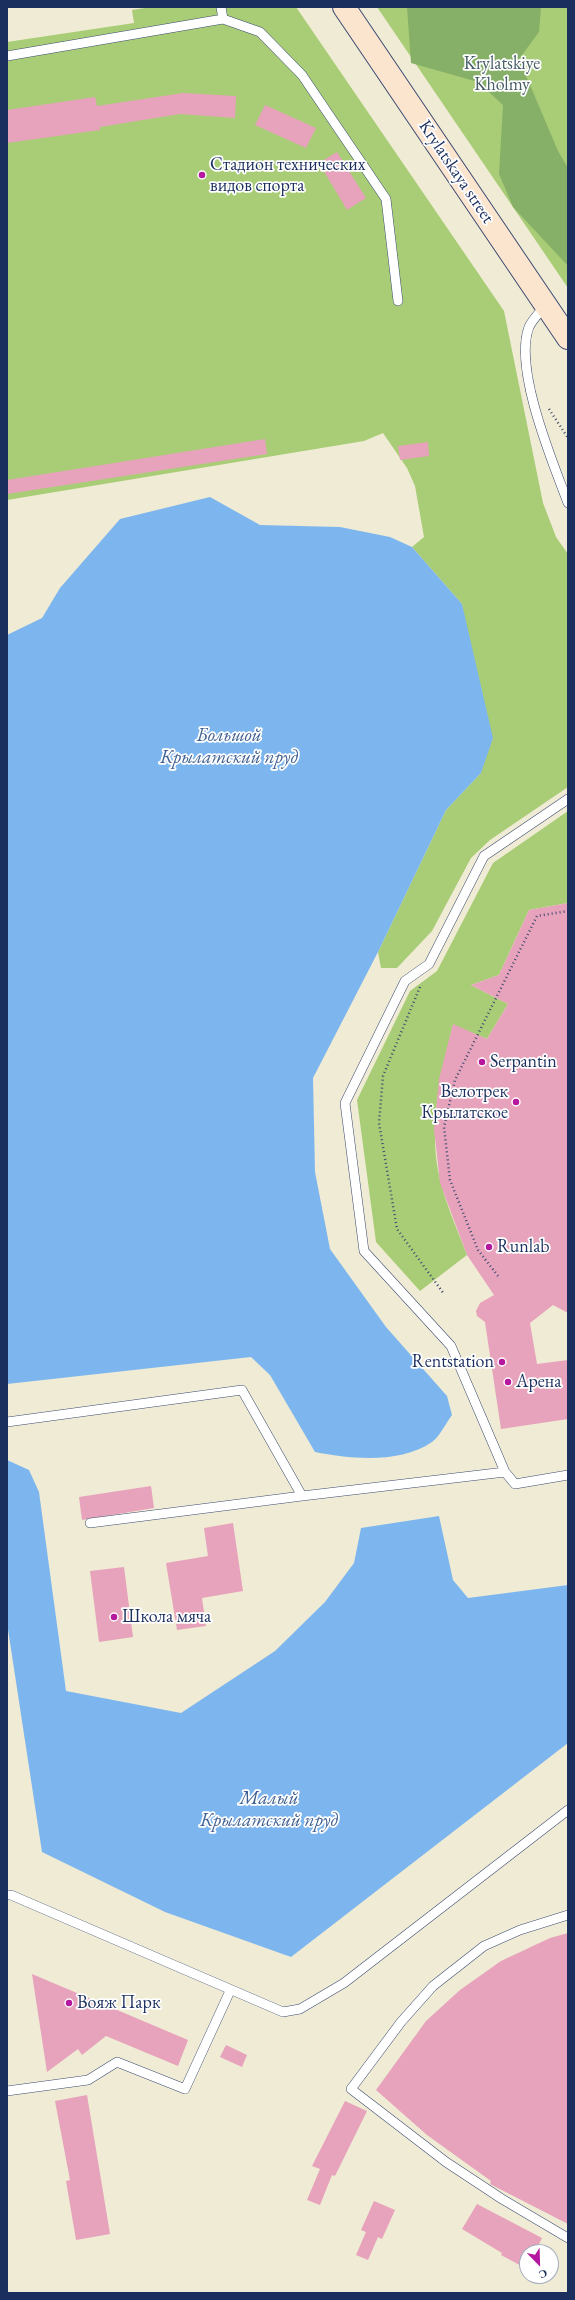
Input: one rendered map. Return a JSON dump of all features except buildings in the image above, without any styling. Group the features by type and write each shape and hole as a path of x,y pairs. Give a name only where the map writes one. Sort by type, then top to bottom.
{"main road":[{"name":"Krylatskaya street","path":"344,7 568,338"}],"lane":[{"path":"221,7 223,19"},
{"path":"7,56 223,19 260,32 302,75 386,199 398,301"},
{"path":"546,304 529,326 525,345 528,377 550,456 568,504"},
{"path":"568,799 484,856 429,964 405,981 345,1102 364,1251 452,1346 505,1472 515,1484 568,1475"},
{"path":"7,1422 242,1390 302,1496"},
{"path":"90,1523 505,1472"},
{"path":"7,1895 11,1895 230,1991 283,2012 300,2009 344,1983 568,1810"},
{"path":"568,1915 520,1930 484,1946 433,1986 401,2022 351,2089 446,2162 502,2199 568,2238"},
{"path":"7,2091 88,2080 117,2062 185,2089 230,1991"}],"path":[{"path":"498,1276 478,1250 450,1180 444,1127 455,1080 537,916 568,911"},
{"path":"429,964 383,1076 379,1123 397,1229 444,1294"}],"green space":[{"name":"Стадион технических видов спорта","path":"151,7 296,7 504,311 543,503 556,537 568,554 568,787 490,840 471,858 432,931 397,968 381,968 378,952 446,810 481,773 462,604 412,547 424,537 415,486 407,468 383,433 364,441 7,500 7,42 134,23 132,10"},
{"name":"Krylatskiye Kholmy","path":"377,7 568,7 568,288"},
{"name":"Krylatskiye Kholmy","path":"407,7 541,7 539,32 519,59 558,151 568,168 568,266 513,207 499,174 503,105 478,82 411,63"},
{"path":"568,811 568,903 529,910 499,975 471,985 508,1004 487,1039 453,1025 440,1084 435,1123 435,1143 437,1163 443,1192 467,1255 420,1291 376,1242 357,1100 410,991 437,971 493,863"}],"water":[{"name":"Большой Крылатский пруд","path":"210,497 260,525 340,527 390,537 412,547 462,604 493,738 481,773 446,810 378,952 313,1078 315,1172 330,1249 386,1327 447,1396 452,1415 432,1442 405,1454 390,1457 359,1458 315,1452 270,1375 251,1357 7,1384 7,635 42,618 60,588 120,519"},
{"name":"Малый Крылатский пруд","path":"7,1460 29,1470 39,1492 66,1691 181,1713 275,1651 325,1602 354,1563 361,1528 439,1516 453,1580 468,1598 568,1585 568,1743 291,1957 165,1912 42,1852 7,1623"}],"place":[{"name":"Стадион технических видов спорта","path":"202,175"},
{"name":"Serpantin","path":"482,1062"},
{"name":"Велотрек Крылатское","path":"516,1102"},
{"name":"Runlab","path":"489,1247"},
{"name":"Rentstation","path":"502,1362"},
{"name":"Арена","path":"508,1382"},
{"name":"Школа мяча","path":"114,1617"},
{"name":"Вояж Парк","path":"69,2003"}]}
